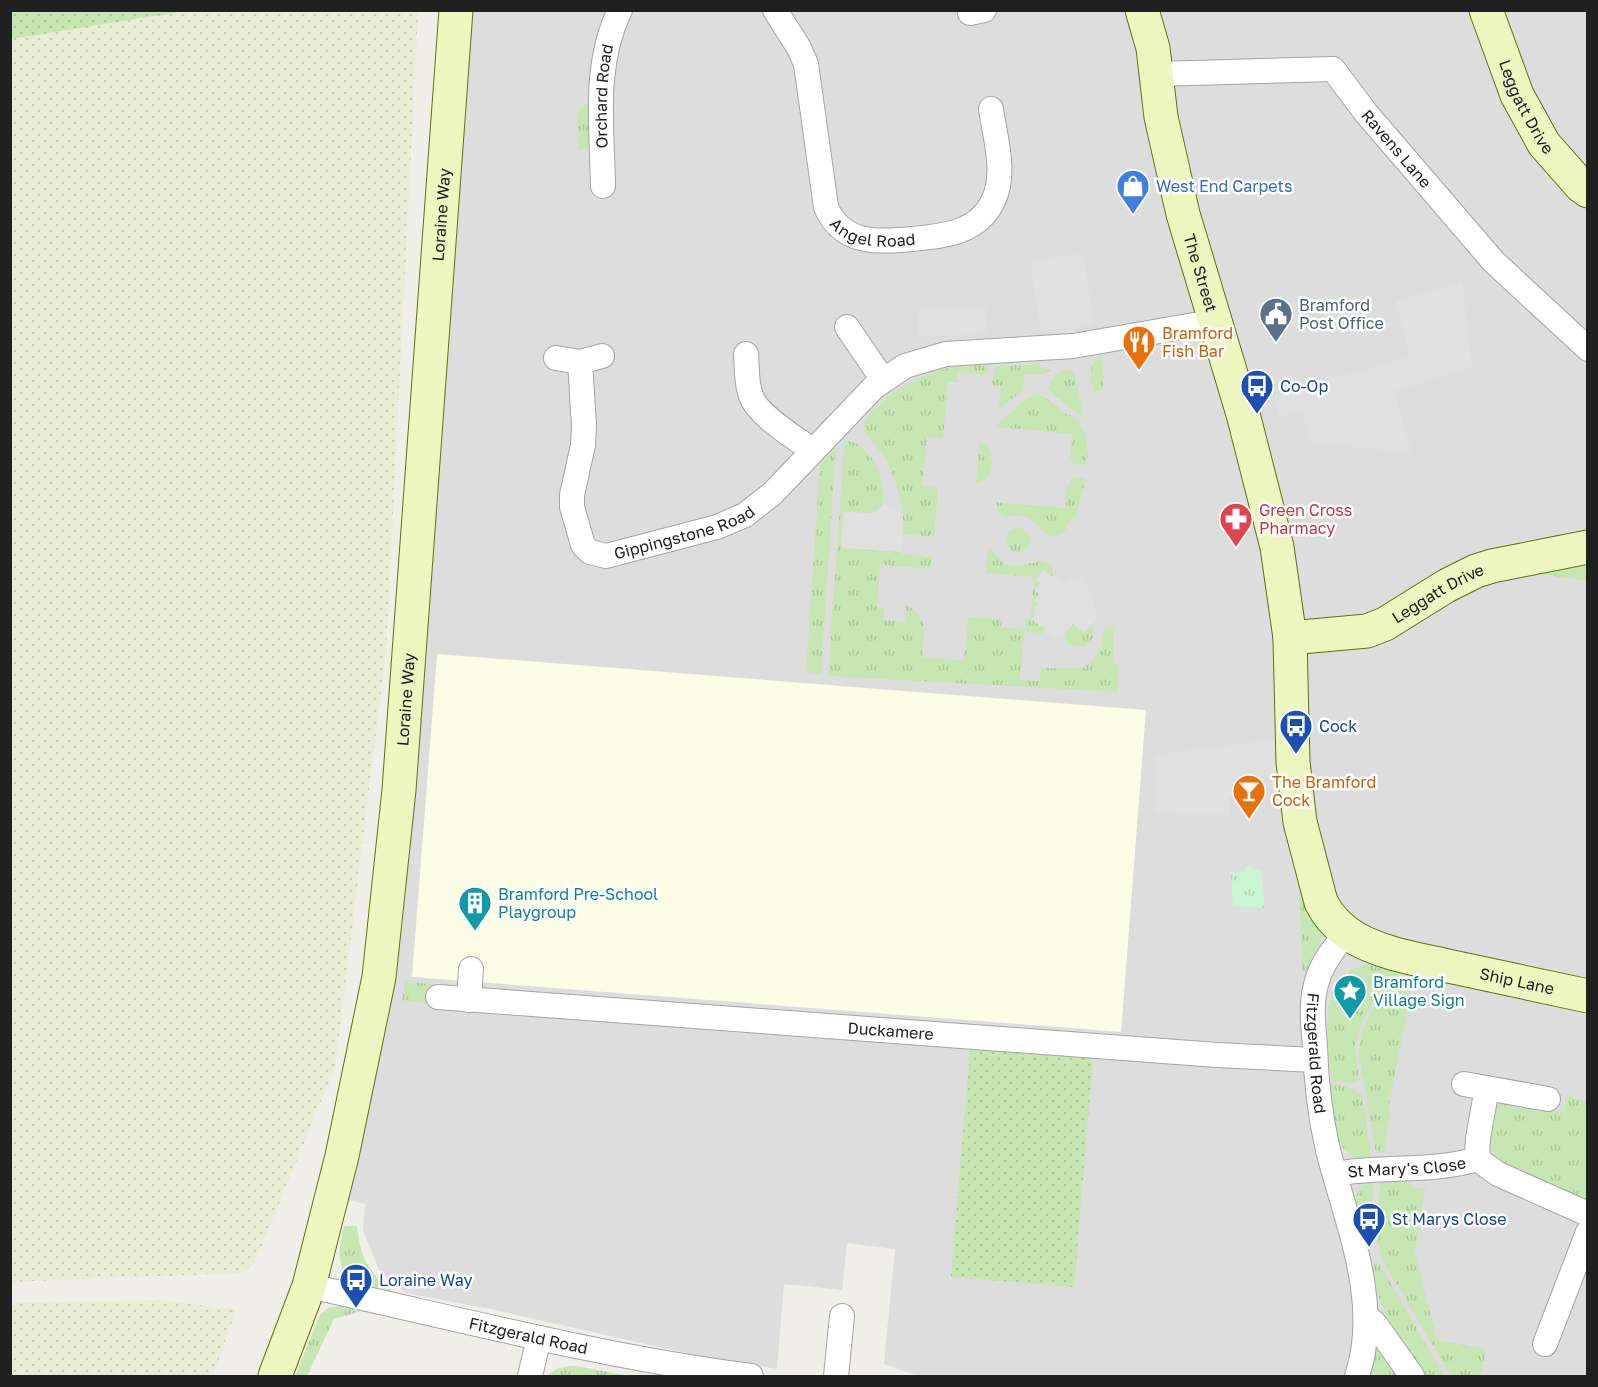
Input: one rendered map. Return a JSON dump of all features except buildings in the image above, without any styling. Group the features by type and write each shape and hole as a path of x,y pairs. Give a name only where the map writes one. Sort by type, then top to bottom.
{"main road":[{"name":"Loraine Way","path":"275,1377 309,1286 342,1156 379,977 393,863 456,10"},
{"name":"The Street","path":"1142,10 1153,48 1161,117 1184,214 1243,414 1277,547 1290,638"},
{"name":"Leggatt Drive","path":"1486,10 1517,95 1545,144 1587,191"},
{"name":"Leggatt Drive","path":"1290,638 1367,631 1385,624 1476,571 1587,547"},
{"path":"1290,638 1293,762 1300,822 1321,902 1333,921 1346,932"},
{"name":"Ship Lane","path":"1346,932 1364,943 1416,959 1587,996"}],"street":[{"name":"Orchard Road","path":"603,186 602,74 607,46 620,10"},
{"name":"Angel Road","path":"775,10 799,48 806,64 826,207 837,225 856,237 880,242 944,236 957,233 980,220 993,200 999,178 991,109"},
{"name":"Ravens Lane","path":"1156,74 1333,69 1366,113 1494,262 1587,349"},
{"name":"Gippingstone Road","path":"556,358 591,359 583,445 572,495 581,541 586,549 594,554 606,556 717,527 745,515 773,493 874,387 905,366 946,354 1072,346 1216,321"},
{"path":"847,327 883,380"},
{"path":"746,354 749,390 754,402 763,412 813,451"},
{"name":"Fitzgerald Road","path":"1346,932 1323,965 1315,986 1313,1012 1315,1060 1323,1121 1361,1278 1366,1315 1364,1347 1357,1377"},
{"path":"469,1000 471,969"},
{"name":"Duckamere","path":"438,997 1217,1055 1315,1060"},
{"name":"St Mary's Close","path":"1477,1159 1476,1086 1548,1099"},
{"name":"St Mary's Close","path":"1335,1174 1366,1169 1458,1164 1477,1159"},
{"name":"St Mary's Close","path":"1477,1159 1498,1174 1587,1214"},
{"path":"1545,1344 1587,1232"},
{"name":"Fitzgerald Road","path":"309,1286 539,1338 750,1377"},
{"path":"1366,1315 1376,1325 1412,1377"},
{"path":"836,1377 842,1316"},
{"path":"530,1377 539,1338"}],"shaded area":[{"path":"186,11 418,11 386,651 335,1067 255,1262 244,1273 11,1282 11,39"},
{"path":"456,11 1587,11 1587,1376 1412,1376 1352,1346 1344,1376 918,1376 884,1364 895,1249 847,1243 842,1290 784,1284 777,1369 703,1357 495,1310 406,1293 380,1272 363,1230 365,1204 332,1196 356,1090"},
{"path":"1083,253 1094,324 1075,327 1076,333 1062,335 1061,329 1041,332 1030,261"},
{"path":"1462,282 1472,367 1394,391 1412,453 1310,442 1303,412 1279,416 1274,396 1410,357 1395,301"},
{"path":"986,307 987,334 919,336 918,310"},
{"path":"883,505 903,513 902,552 841,548 843,512 874,513"},
{"path":"1043,570 1064,584 1070,577 1075,581 1081,574 1092,596 1097,619 1084,633 1073,624 1064,634 1055,637 1051,633 1044,633 1044,628 1032,620 1037,604 1034,601 1039,594 1035,591 1040,583 1036,580"},
{"path":"437,654 1146,710 1121,1032 412,977"},
{"path":"1284,738 1282,774 1263,775 1264,795 1252,792 1252,796 1249,796 1248,791 1238,791 1238,795 1229,795 1230,815 1155,814 1156,755"},
{"path":"161,1300 236,1310 213,1376 11,1376 11,1303"}],"green space":[{"path":"11,10 186,10 186,11 11,39"},
{"path":"596,96 595,149 578,149 578,111"},
{"path":"1099,356 1102,359 1104,388 1095,394 1091,369"},
{"path":"976,364 989,365 987,375 958,372 957,382 948,382 943,438 927,437 922,486 938,488 934,537 903,534 898,490 889,466 864,430 866,420 877,406 911,382 949,368"},
{"path":"1039,364 1041,368 1050,370 1046,374 1024,375 1023,390 999,409 1001,386 989,385 996,366"},
{"path":"1064,370 1073,372 1075,375 1084,419 1047,389 1055,376"},
{"path":"1034,395 1047,399 1078,421 1084,432 1087,447 1084,465 1072,464 1073,459 1070,458 1072,434 997,427 1027,398"},
{"path":"848,441 865,450 878,469 882,481 883,502 879,511 868,514 902,554 932,557 931,569 880,565 877,607 884,608 884,620 905,622 906,605 919,615 924,627 922,657 964,661 968,619 971,617 1002,620 1001,627 1026,629 1026,618 1031,618 1034,577 986,573 988,548 1004,563 1015,566 1044,561 1053,569 1053,577 1043,571 1036,580 1040,583 1038,604 1033,611 1044,628 1044,633 1024,632 1020,680 1040,681 1041,668 1084,668 1099,650 1104,627 1113,628 1114,664 1117,664 1118,692 828,676 844,446"},
{"path":"979,443 987,444 992,462 991,471 985,480 976,483"},
{"path":"836,447 821,674 806,672 820,465"},
{"path":"1071,477 1084,478 1085,482 1076,517 1071,519 1060,534 1049,536 1029,518 1017,515 1004,516 998,511 996,502 1065,508"},
{"path":"1018,528 1027,531 1030,540 1027,549 1018,552 1009,549 1006,540 1009,531"},
{"path":"1587,563 1587,581 1529,572"},
{"path":"1094,622 1093,638 1085,646 1072,645 1067,642 1064,634 1073,624 1084,633"},
{"path":"1245,867 1252,867 1253,870 1261,869 1265,908 1233,906 1231,872 1245,871"},
{"path":"1299,878 1321,933 1320,946 1308,972 1302,971"},
{"path":"1379,963 1401,967 1398,976 1379,995 1361,1023 1355,1046 1359,1080 1356,1083 1331,1080 1327,1024 1331,996 1336,985 1348,972"},
{"path":"1415,972 1388,1110 1390,1114 1384,1153 1376,1153 1359,1056 1360,1044 1368,1018 1383,995 1403,977"},
{"path":"405,982 433,984 431,1003 402,1000"},
{"path":"970,1048 1093,1058 1074,1287 951,1277"},
{"path":"1327,1083 1352,1088 1362,1095 1372,1160 1358,1158 1348,1153 1341,1144 1333,1121"},
{"path":"1567,1095 1587,1102 1587,1202 1503,1162 1496,1156 1490,1144 1490,1130 1495,1107 1502,1104 1519,1103 1564,1112"},
{"path":"1373,1178 1372,1231 1363,1226 1361,1220 1355,1221 1355,1208 1356,1196 1362,1186"},
{"path":"1408,1181 1413,1188 1425,1188 1415,1253 1437,1340 1486,1349 1481,1376 1451,1376 1381,1258 1377,1237 1380,1182"},
{"path":"344,1226 357,1226 360,1247 366,1262 376,1276 391,1290 390,1293 362,1285 346,1274 341,1266 340,1256"},
{"path":"1376,1260 1444,1376 1421,1376 1392,1330 1369,1274"},
{"path":"344,1305 369,1309 334,1319 307,1376 295,1376 320,1315 328,1308"},
{"path":"1375,1344 1399,1376 1366,1376"},
{"path":"569,1366 631,1376 547,1376 556,1369"}],"place":[{"name":"West End Carpets","path":"1133,215"},
{"name":"Bramford Post Office","path":"1276,343"},
{"name":"Bramford Fish Bar","path":"1139,371"},
{"name":"Co-Op","path":"1257,415"},
{"name":"Green Cross Pharmacy","path":"1236,548"},
{"name":"Cock","path":"1296,755"},
{"name":"The Bramford Cock","path":"1249,820"},
{"name":"Bramford Pre-School Playgroup","path":"475,932"},
{"name":"Bramford Village Sign","path":"1350,1020"},
{"name":"St Marys Close","path":"1369,1248"},
{"name":"Loraine Way","path":"356,1309"}]}
